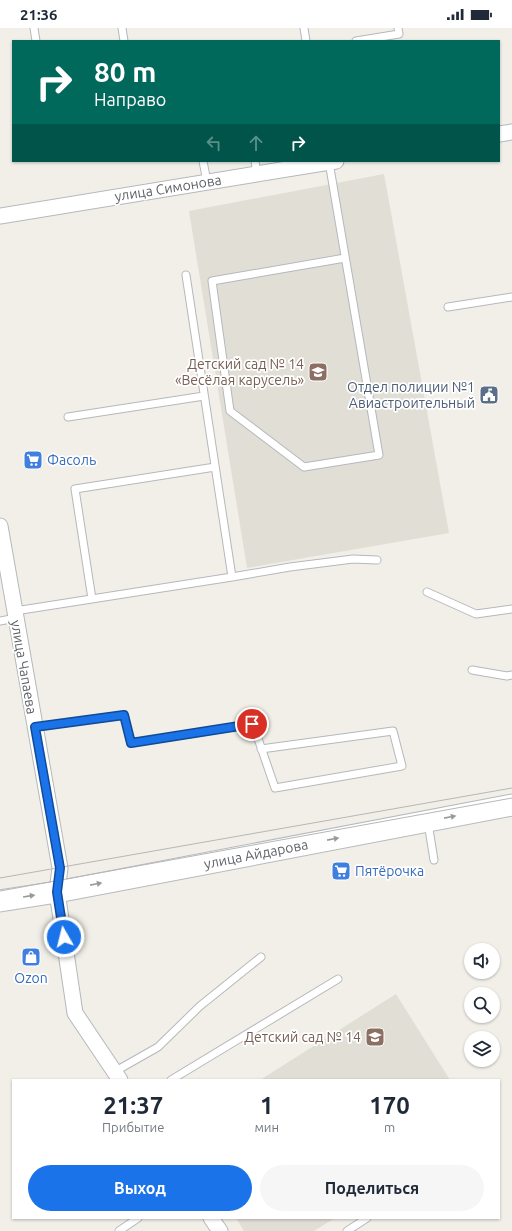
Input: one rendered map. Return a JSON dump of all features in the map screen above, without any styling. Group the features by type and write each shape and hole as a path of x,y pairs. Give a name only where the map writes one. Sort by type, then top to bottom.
{"street":[{"path":"500,134 512,132"},
{"name":"улица Симонова","path":"0,216 207,182 256,167 332,162"},
{"name":"улица Чапаева","path":"0,526 60,868 57,892 75,1013 117,1076"},
{"name":"улица Айдарова","path":"0,901 57,892 512,805"},
{"path":"212,1219 220,1231"}],"lane":[{"path":"34,28 36,40"},
{"path":"122,28 124,40"},
{"path":"304,28 306,40"},
{"path":"362,40 399,34 398,28"},
{"path":"203,162 207,182"},
{"path":"332,162 345,258 379,455 304,467 230,411 212,281 345,258"},
{"path":"186,275 232,577"},
{"path":"448,307 512,297"},
{"path":"68,417 204,396"},
{"path":"92,599 75,489 215,467"},
{"path":"0,621 15,614 92,599 290,567 353,559 377,560"},
{"path":"427,592 476,614 512,609"},
{"path":"472,670 507,676 512,675"},
{"path":"35,727 124,715 131,743 252,724 275,788 402,766 394,731 261,749"},
{"path":"428,821 434,860"},
{"path":"117,1076 158,1047 200,1006 261,957"},
{"path":"173,1079 338,979"},
{"path":"119,1231 137,1219"},
{"path":"347,1231 365,1219"}],"shaded area":[{"name":"Детский сад № 14 «Весёлая карусель»","path":"384,174 449,533 247,568 189,211"},
{"name":"Детский сад № 14","path":"396,994 449,1079 262,1079"},
{"path":"237,1219 333,1219 314,1231 244,1231"}],"tram line":[{"path":"0,878 512,788"},
{"path":"0,891 512,798"}],"place":[{"name":"Детский сад № 14 «Весёлая карусель»","path":"318,372"},
{"name":"Отдел полиции №1 Авиастроительный","path":"489,395"},
{"name":"Фасоль","path":"33,460"},
{"name":"Пятёрочка","path":"341,871"},
{"name":"Ozon","path":"31,957"},
{"name":"Детский сад № 14","path":"375,1037"}],"route":[{"path":"64,937 57,892 60,868 35,727 124,715 131,743 252,724"}]}
